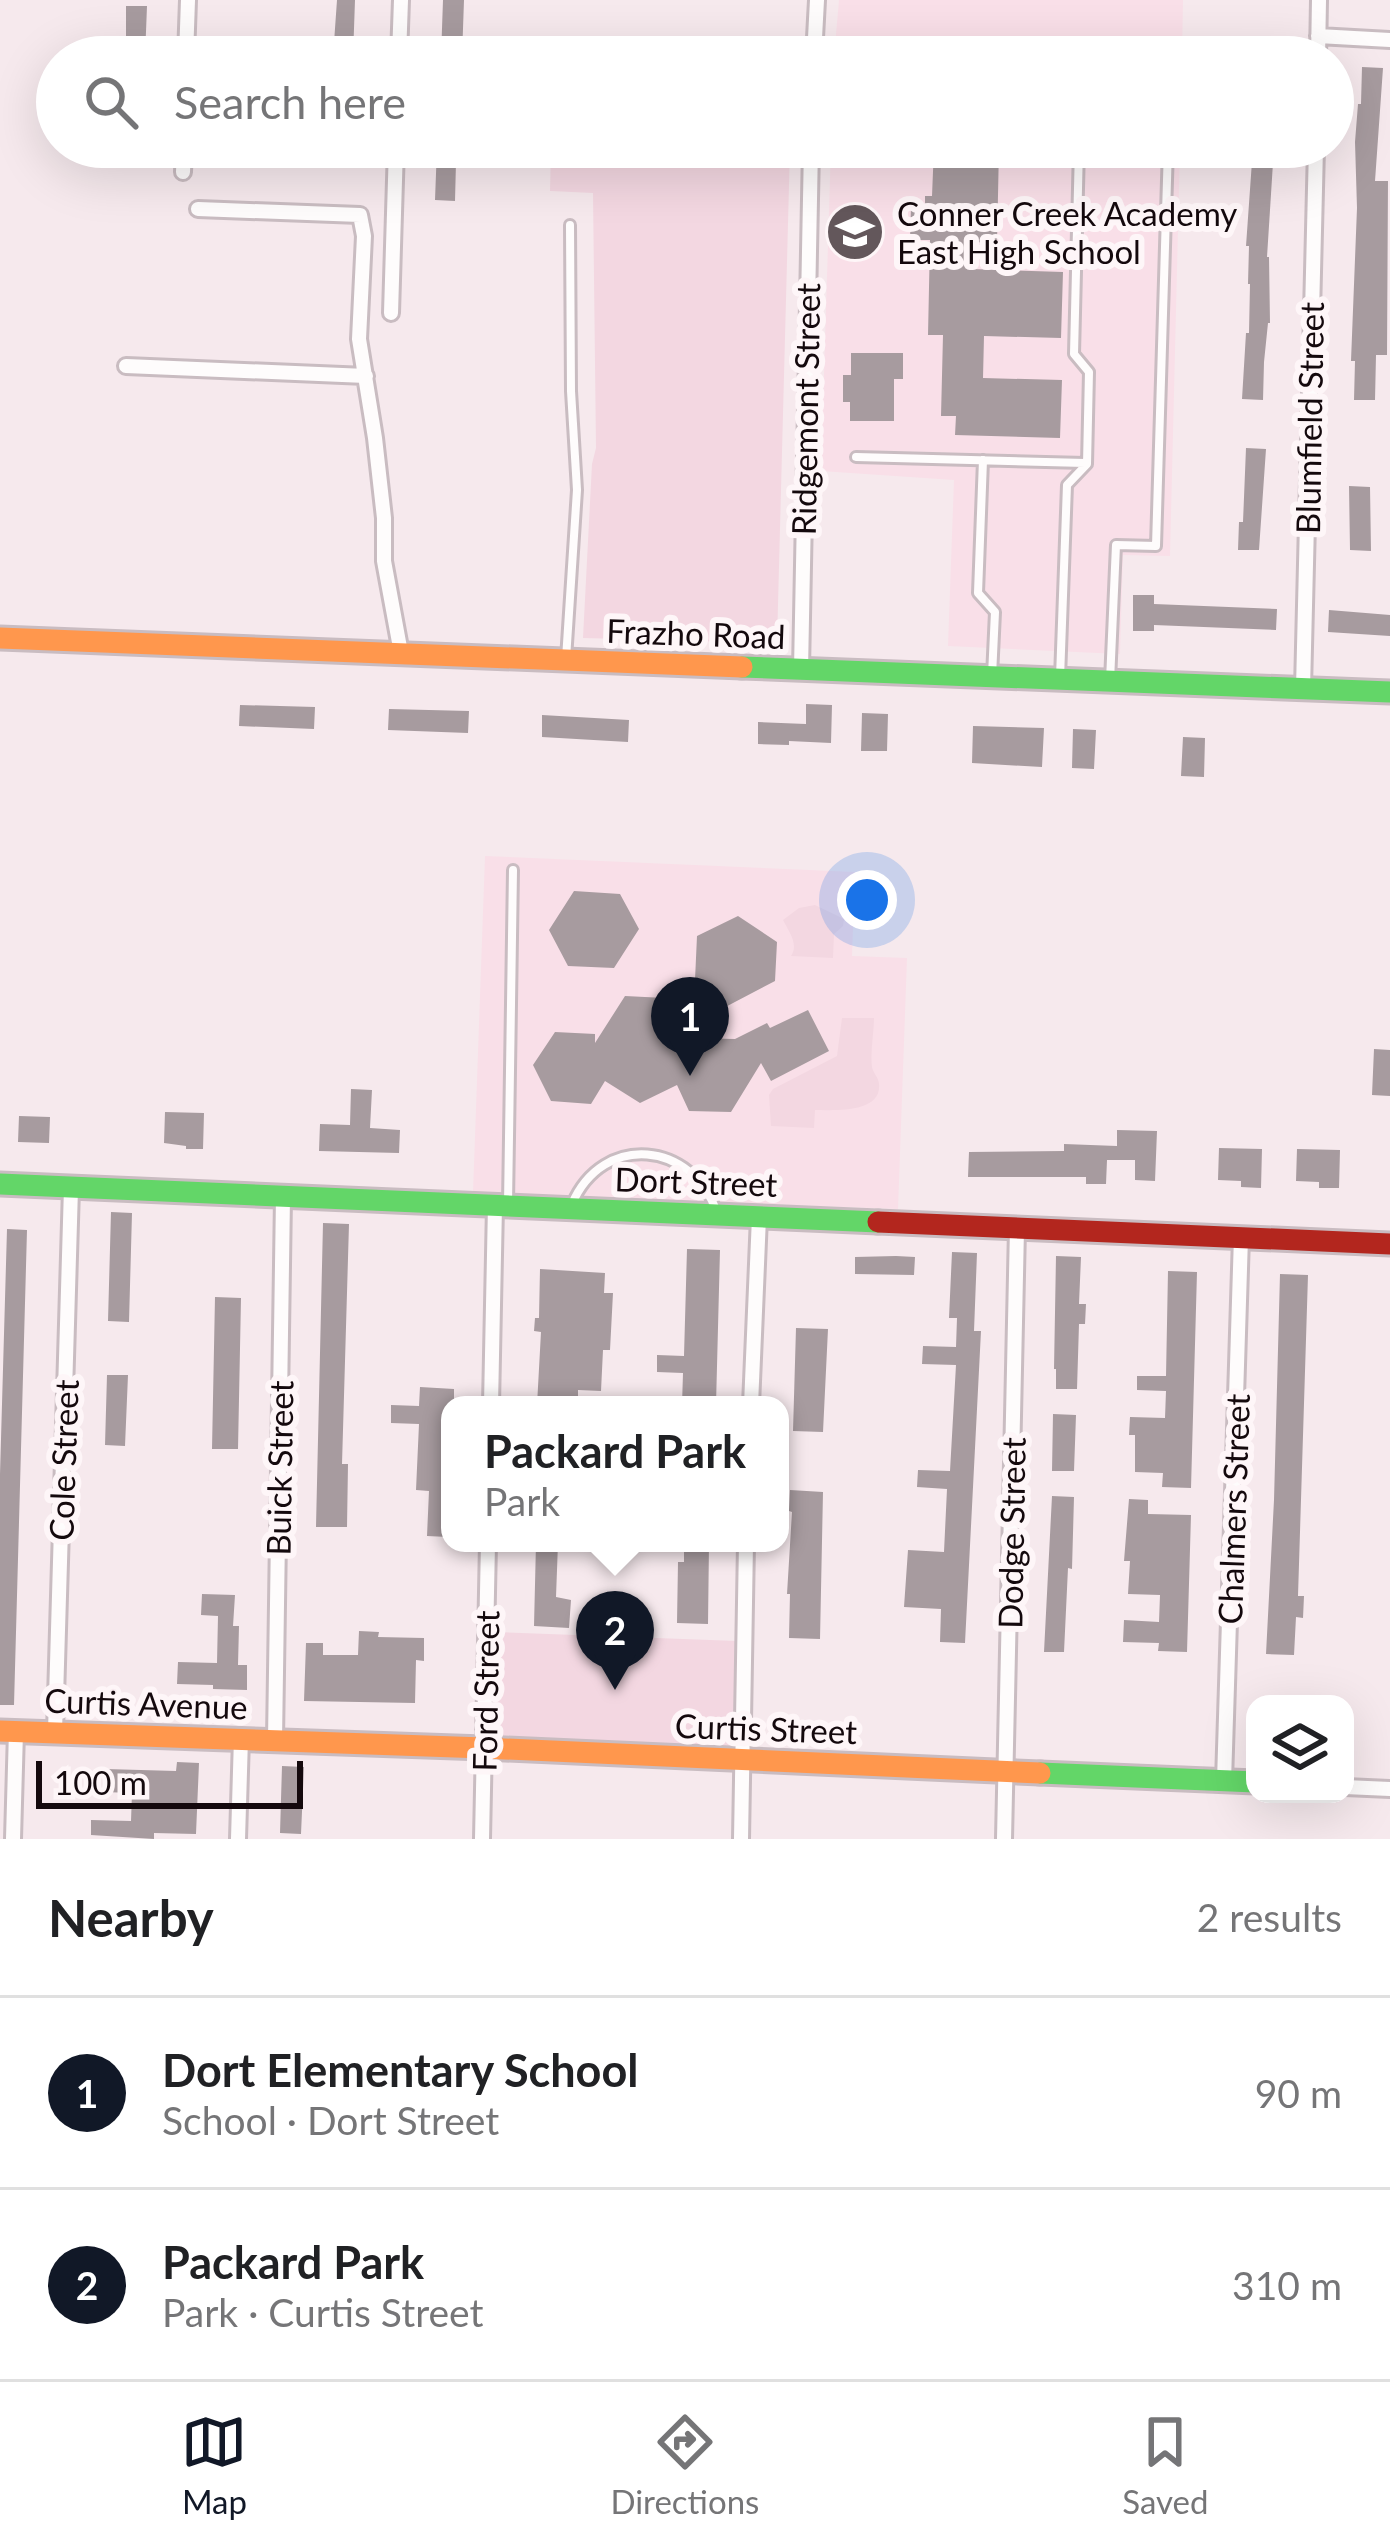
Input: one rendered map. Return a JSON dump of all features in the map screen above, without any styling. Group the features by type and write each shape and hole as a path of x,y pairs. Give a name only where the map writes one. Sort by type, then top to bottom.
{"street":[{"path":"187,36 188,0"},
{"path":"400,36 401,0"},
{"path":"815,36 818,0"},
{"path":"1318,36 1319,0"},
{"path":"1354,38 1390,40"},
{"path":"183,168 183,172"},
{"path":"391,313 395,168"},
{"name":"Ridgemont Street","path":"801,670 811,168"},
{"name":"Blumfield Street","path":"1303,689 1315,168"},
{"path":"198,209 360,215 364,236 359,339 384,518 384,561 401,653"},
{"path":"126,366 366,376"},
{"name":"Frazho Road","path":"0,638 1390,692"},
{"name":"Dort Street","path":"0,1184 1390,1244"},
{"name":"Cole Street","path":"55,1732 71,1187"},
{"name":"Buick Street","path":"275,1740 283,1196"},
{"path":"491,1396 502,1206"},
{"path":"752,1396 759,1217"},
{"name":"Dodge Street","path":"1004,1839 1017,1228"},
{"name":"Chalmers Street","path":"1225,1780 1241,1237"},
{"name":"Ford Street","path":"482,1839 488,1552"},
{"path":"741,1839 746,1552"},
{"path":"8,1731 13,1839"},
{"name":"Curtis Avenue","path":"8,1731 275,1740"},
{"path":"238,1839 241,1738"},
{"name":"Curtis Street","path":"275,1740 1246,1781"},
{"path":"1354,1787 1390,1789"}],"lane":[{"path":"1060,680 1067,485 1087,464 1089,372 1074,354 1078,168"},
{"path":"1110,682 1116,545 1156,545 1167,168"},
{"path":"566,660 577,490 570,225"},
{"path":"856,457 1087,464"},
{"path":"983,460 978,593 995,612 992,677"},
{"path":"502,1206 513,870"},
{"path":"570,1209 588,1177 619,1158 637,1154 655,1155 688,1169 702,1182 717,1215"}],"shaded area":[{"path":"839,0 1183,0 1182,36 836,36"},
{"path":"551,168 789,168 777,643 583,638 596,448 593,193 550,191"},
{"path":"830,168 1179,168 1170,556 1123,555 1120,654 948,646 954,480 821,471"},
{"path":"485,856 855,872 852,956 907,958 898,1209 473,1193"},
{"path":"815,905 844,919 834,934 833,958 791,956 794,942 783,920 799,908"},
{"path":"842,1018 874,1018 872,1061 878,1094 854,1108 815,1110 814,1128 771,1126 769,1095 837,1056"},
{"path":"498,1632 737,1641 733,1747 494,1739"}],"building":[{"path":"337,0 355,0 354,36 334,36"},
{"path":"443,0 464,0 463,36 442,36"},
{"path":"126,6 147,6 146,36 126,36"},
{"path":"1362,67 1383,68 1375,181 1388,181 1387,355 1376,355 1375,400 1354,400 1355,361 1351,361 1355,142"},
{"path":"436,168 456,168 455,201 435,200"},
{"path":"933,168 999,168 997,243 971,242 971,269 1063,272 1061,338 984,336 983,378 1062,380 1060,438 955,435 956,416 941,416 943,335 928,335 930,240 910,240 911,206 925,206 925,196 932,196"},
{"path":"1252,168 1273,168 1267,257 1270,323 1263,400 1242,399 1249,333 1246,246"},
{"path":"851,353 903,353 903,379 894,379 894,421 850,421 850,402 843,402 843,375 851,375"},
{"path":"1246,448 1266,449 1259,550 1238,550"},
{"path":"1349,486 1370,487 1371,551 1350,550"},
{"path":"1133,595 1154,595 1154,604 1277,609 1276,630 1154,625 1154,631 1133,631"},
{"path":"1329,610 1390,615 1390,636 1328,632"},
{"path":"806,704 832,705 831,743 758,744 758,722 806,724"},
{"path":"240,705 315,707 314,729 239,726"},
{"path":"389,709 469,711 468,733 388,730"},
{"path":"862,713 888,714 887,751 861,751"},
{"path":"542,715 629,720 628,742 542,737"},
{"path":"973,726 1044,728 1042,767 972,763"},
{"path":"1073,729 1096,730 1094,769 1072,768"},
{"path":"1183,737 1205,738 1204,777 1181,776"},
{"path":"574,891 620,894 639,929 614,968 568,966 549,930"},
{"path":"738,916 777,942 775,981 693,1024 697,936"},
{"path":"625,996 665,998 682,1030 669,1037 686,1038 693,1049 693,1038 735,1039 808,1010 829,1051 771,1081 761,1063 731,1112 689,1111 677,1085 640,1103 605,1081 591,1104 551,1101 533,1065 555,1032 595,1034 595,1043"},
{"path":"1374,1049 1390,1050 1390,1096 1372,1095"},
{"path":"351,1089 372,1090 370,1128 400,1130 399,1153 319,1151 320,1124 350,1125"},
{"path":"165,1112 204,1113 203,1149 164,1143"},
{"path":"19,1116 50,1117 49,1143 18,1142"},
{"path":"1117,1130 1157,1131 1155,1181 1135,1180 1135,1160 1107,1160 1106,1184 1086,1184 1086,1177 968,1177 969,1152 1064,1151 1064,1144 1117,1146"},
{"path":"1219,1148 1262,1149 1261,1188 1218,1180"},
{"path":"1297,1149 1340,1150 1339,1188 1296,1181"},
{"path":"111,1212 132,1213 129,1322 108,1321"},
{"path":"323,1223 349,1224 342,1464 348,1464 347,1527 316,1527"},
{"path":"7,1229 27,1230 14,1705 0,1705 0,1474"},
{"path":"687,1249 720,1250 716,1396 682,1396 683,1373 657,1372 657,1355 684,1356"},
{"path":"952,1252 977,1253 974,1331 981,1331 965,1643 940,1642 941,1609 904,1607 908,1550 944,1552 947,1489 917,1487 918,1470 950,1471 956,1365 922,1364 923,1346 956,1347 957,1318 949,1318"},
{"path":"1056,1256 1081,1257 1079,1304 1086,1304 1085,1324 1079,1324 1077,1389 1056,1389"},
{"path":"855,1257 915,1257 914,1275 855,1274"},
{"path":"540,1269 605,1273 604,1293 613,1293 610,1350 603,1350 601,1391 537,1396 541,1332 534,1331 535,1318 539,1318"},
{"path":"1168,1271 1197,1272 1191,1488 1162,1487 1163,1473 1135,1472 1135,1435 1129,1435 1130,1417 1165,1418 1166,1391 1137,1390 1137,1376 1166,1376"},
{"path":"1280,1274 1308,1275 1298,1596 1304,1596 1303,1618 1296,1617 1294,1655 1266,1654"},
{"path":"215,1297 241,1298 238,1449 212,1449"},
{"path":"796,1328 828,1329 823,1432 793,1431"},
{"path":"107,1375 128,1375 125,1446 105,1445"},
{"path":"420,1387 454,1389 454,1396 441,1396 441,1537 427,1536 429,1491 416,1490 419,1424 391,1423 391,1405 419,1406"},
{"path":"1053,1414 1076,1415 1074,1471 1052,1471"},
{"path":"790,1490 823,1492 820,1639 789,1638"},
{"path":"1052,1496 1074,1497 1064,1652 1044,1652"},
{"path":"1129,1499 1148,1500 1148,1514 1191,1515 1187,1652 1158,1651 1159,1643 1123,1642 1124,1620 1159,1622 1160,1595 1128,1594 1130,1561 1124,1561"},
{"path":"536,1552 558,1552 556,1597 571,1600 569,1628 534,1626"},
{"path":"684,1552 709,1552 708,1624 677,1623 678,1562 684,1562"},
{"path":"202,1594 235,1595 233,1626 239,1626 238,1665 247,1665 247,1690 177,1684 178,1662 217,1663 218,1616 201,1615"},
{"path":"359,1631 379,1632 378,1637 424,1638 424,1661 416,1660 415,1703 304,1701 306,1643 323,1643 323,1655 358,1655"},
{"path":"177,1762 199,1763 196,1834 154,1833 154,1839 91,1835 91,1820 131,1821 132,1793 104,1792 105,1769 176,1771"},
{"path":"282,1766 304,1767 301,1834 280,1833"}],"traffic: fast":[{"path":"742,667 1390,692"},
{"path":"0,1184 878,1222"},
{"path":"1040,1773 1246,1782"}],"traffic: slow":[{"path":"0,638 742,667"},
{"path":"0,1731 1040,1773"}],"traffic: jam":[{"path":"878,1222 1390,1244"}],"place":[{"name":"Conner Creek Academy East High School","path":"855,232"},
{"name":"Dort Elementary School","path":"690,1076"},
{"name":"Packard Park","path":"615,1690"}]}
